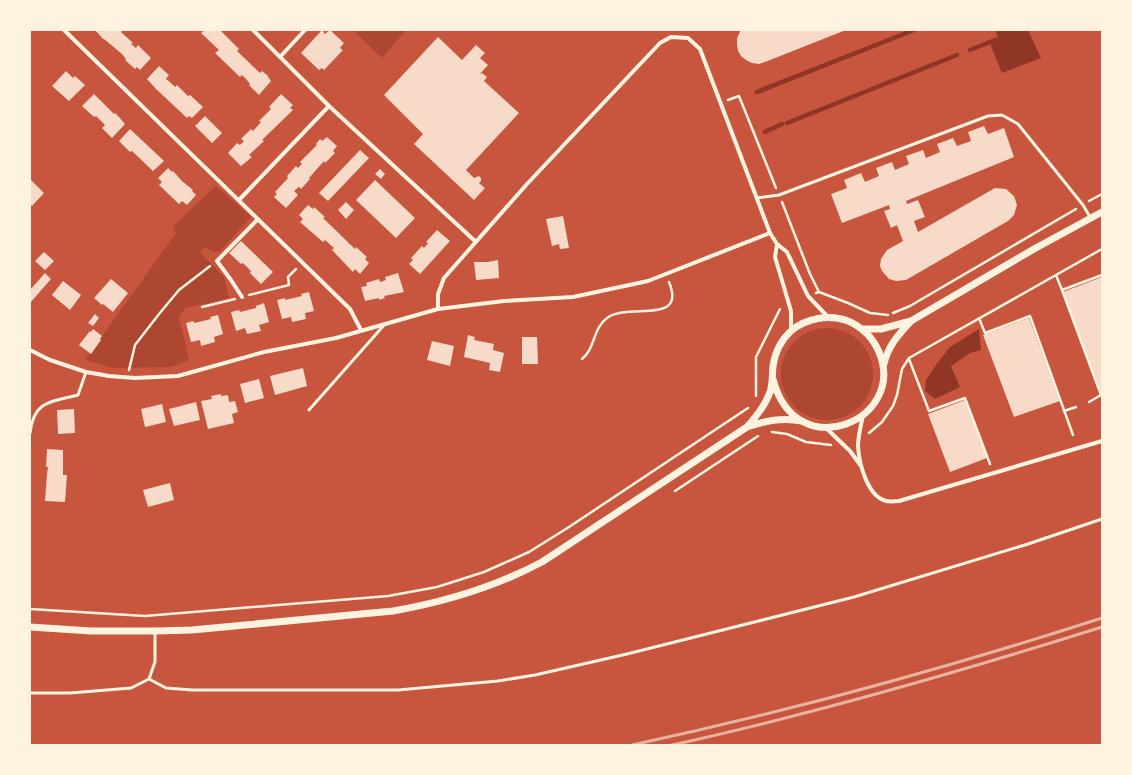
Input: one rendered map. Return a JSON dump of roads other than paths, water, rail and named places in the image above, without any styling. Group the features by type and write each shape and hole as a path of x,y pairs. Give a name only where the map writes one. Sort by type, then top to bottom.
{"street":[{"path":"64,30 350,309 361,330"},
{"path":"253,30 329,106 476,242"},
{"path":"280,57 305,30"},
{"path":"438,309 438,294 444,278 527,184 649,54 660,43 671,37 688,38 700,49 770,233 777,244 787,252 808,296 828,317"},
{"path":"239,200 329,106"},
{"path":"863,329 881,329 911,321 1102,212"},
{"path":"242,297 217,261 258,219"},
{"path":"30,350 50,360 86,372 127,378 178,376 264,352 336,338 438,309 504,301 572,297 648,281 770,233"},
{"path":"777,244 775,257 790,304 791,332"},
{"path":"747,428 764,406 770,392 776,353 782,342 791,332 802,324 815,319 828,317 847,320 863,329 877,346 883,366"},
{"path":"773,380 784,405 794,416 802,421 810,425 825,427 838,427 847,424 863,416 875,402 883,380 883,366 886,353 897,336 911,321"},
{"path":"863,416 858,445 862,468 867,482 874,492 880,498 887,501 899,501 1102,441"},
{"path":"30,627 91,631 155,632 192,630 273,621 393,611 420,606 473,592 520,573 557,553 747,428 779,419 793,419 802,421"},
{"path":"825,427 850,451 862,468"}],"lane":[{"path":"757,198 779,195 988,116 1002,115 1018,124 1083,205 1090,218"},
{"path":"309,410 386,323"},
{"path":"30,433 31,422 34,414 40,407 48,403 78,395 86,372"},
{"path":"149,679 166,688 192,690 398,690 498,681 535,675 627,654 854,597 1028,544 1102,518"},
{"path":"30,692 70,693 131,688 149,679 155,662 155,632"}],"waterway":[{"path":"757,92 914,30"},
{"path":"970,50 995,40"},
{"path":"787,123 957,55"},
{"path":"765,132 782,124"}],"railway":[{"path":"632,745 751,718 868,688 986,654 1102,618"},
{"path":"672,745 727,733 888,691 1102,627"}]}
